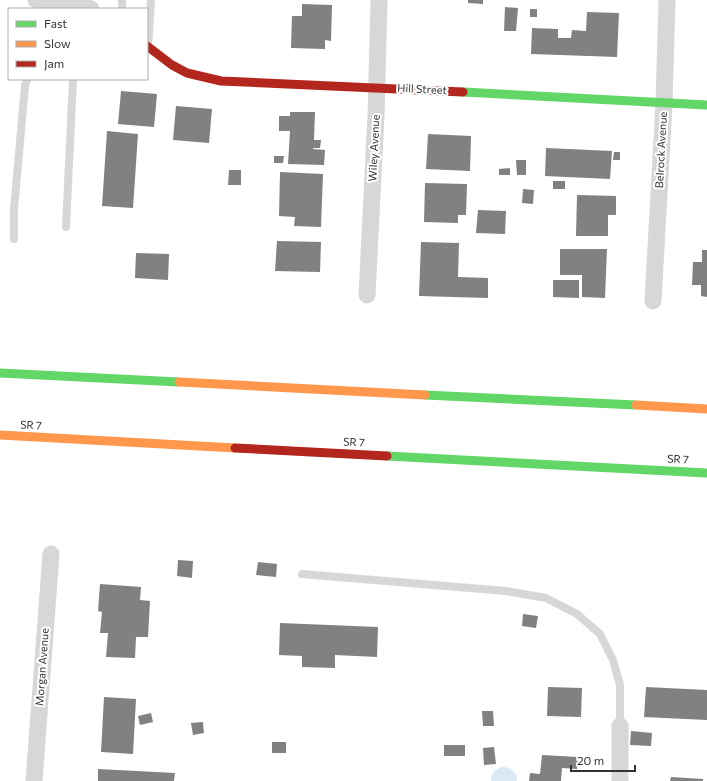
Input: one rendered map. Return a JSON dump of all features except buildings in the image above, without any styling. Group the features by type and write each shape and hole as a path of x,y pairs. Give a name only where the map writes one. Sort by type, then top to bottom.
{"main road":[{"name":"Hill Street","path":"148,46 172,65 187,73 221,81 376,87 664,104 707,105"},
{"path":"0,373 707,409"},
{"name":"SR 7","path":"0,435 707,473"}],"street":[{"path":"36,0 74,7"},
{"name":"Wiley Avenue","path":"367,295 376,115 379,0"},
{"name":"Belrock Avenue","path":"653,301 664,104 667,0"},
{"name":"Morgan Avenue","path":"34,781 51,554"},
{"path":"620,726 620,781"}],"lane":[{"path":"148,46 151,0"},
{"path":"14,239 14,209 25,86 28,80"},
{"path":"66,227 73,80"},
{"path":"302,574 506,591 546,598 577,614 600,634 613,660 620,685 620,726"}],"shaded area":[{"path":"502,767 513,771 516,775 517,781 491,781 494,772"}],"traffic: fast":[{"path":"463,92 707,105"},
{"path":"0,373 179,382"},
{"path":"425,395 636,405"},
{"path":"387,456 707,473"}],"traffic: slow":[{"path":"179,382 425,395"},
{"path":"636,405 707,409"},
{"path":"0,435 235,448"}],"traffic: jam":[{"path":"148,47 172,65 187,73 221,81 463,92"},
{"path":"235,448 387,456"}]}
